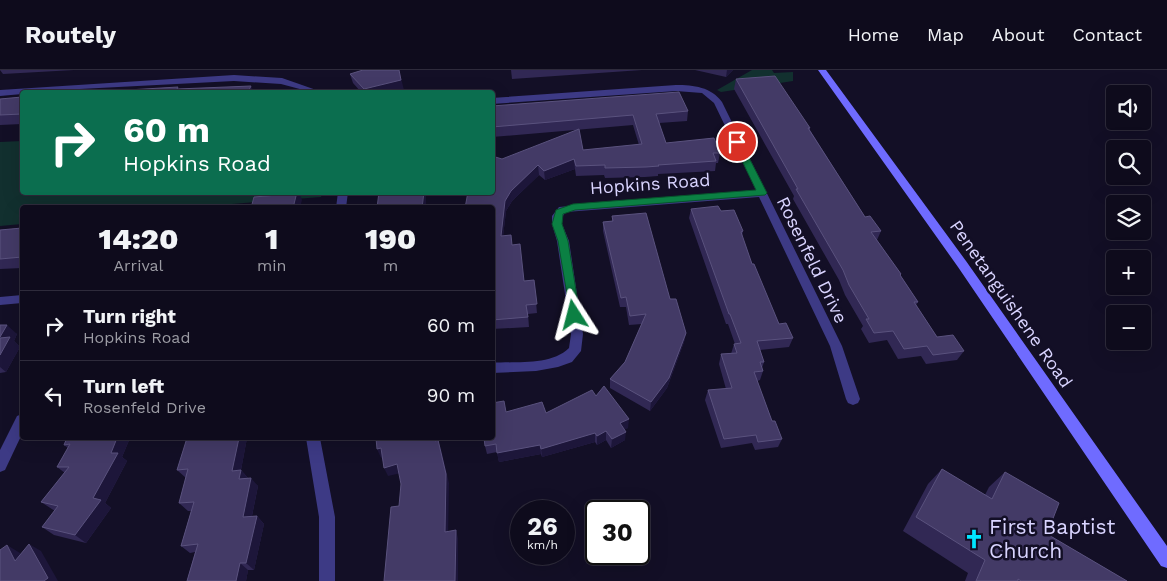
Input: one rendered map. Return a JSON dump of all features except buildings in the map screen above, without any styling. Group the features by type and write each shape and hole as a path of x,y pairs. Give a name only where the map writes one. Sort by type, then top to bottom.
{"main road":[{"name":"Penetanguishene Road","path":"822,70 962,264 1167,560"}],"street":[{"path":"47,90 234,78 282,82 311,90"},
{"name":"Rosenfeld Drive","path":"495,101 676,88 703,90 715,98 836,346 853,399"},
{"path":"0,93 20,92"},
{"name":"Hopkins Road","path":"495,368 548,364 562,360 572,354 577,344 563,241 557,224 557,216 563,209 762,193"},
{"path":"0,301 20,299"},
{"path":"0,465 20,424"},
{"path":"313,440 327,517 327,581"}],"green space":[{"path":"752,70 772,70 774,73 793,72 793,81 721,92 717,90"},
{"path":"20,141 20,195 322,195 321,197 232,205 20,205 20,224 0,226 0,142"}],"place":[{"name":"First Baptist Church","path":"974,539"}],"route":[{"path":"574,315 563,241 557,224 559,212 573,207 762,193 737,142"}]}
